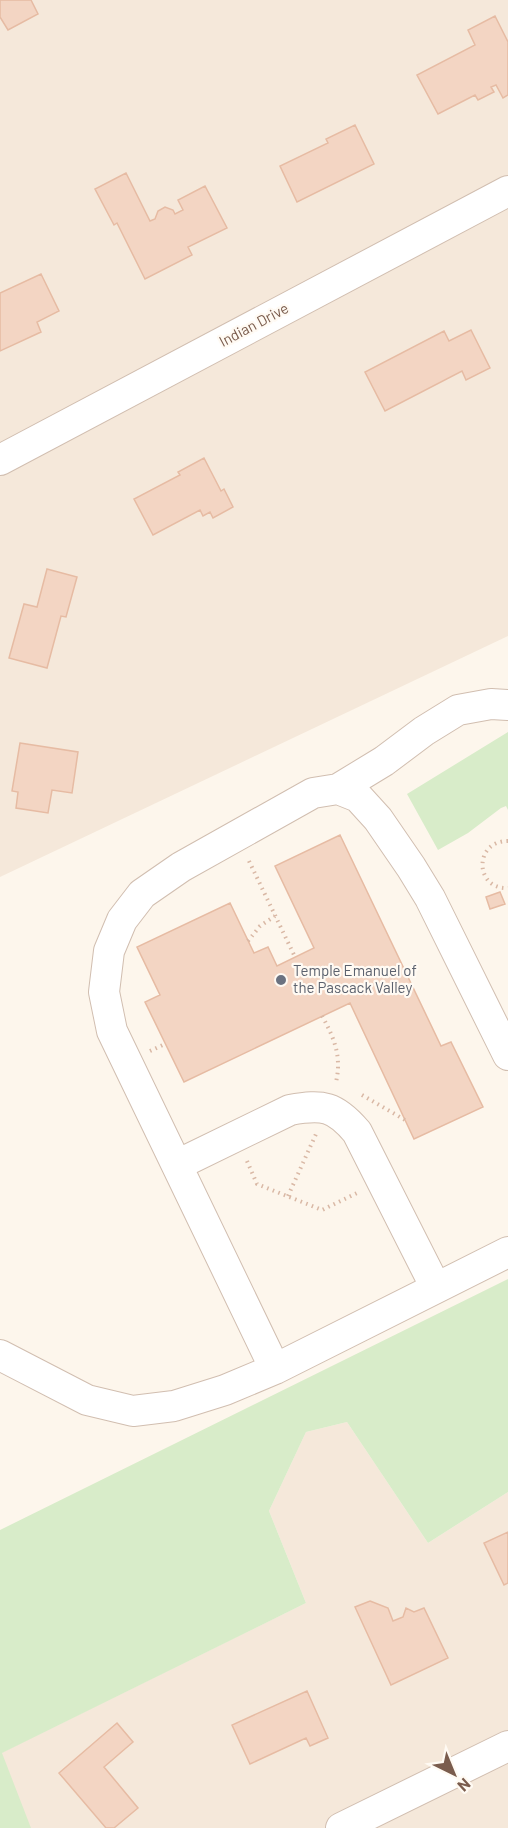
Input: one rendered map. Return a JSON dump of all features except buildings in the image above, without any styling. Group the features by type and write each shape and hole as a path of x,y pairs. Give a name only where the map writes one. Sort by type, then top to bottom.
{"street":[{"name":"Indian Drive","path":"0,460 508,191"},
{"path":"275,1369 112,1031 104,992 109,951 122,921 142,894 180,867 313,793 338,789 384,761 424,731 458,710 491,704 508,705"},
{"path":"338,789 358,797 378,819 411,867 430,898 508,1055"},
{"path":"177,1165 290,1110 310,1106 328,1108 344,1116 357,1132 436,1288"},
{"path":"0,1355 87,1400 133,1411 174,1406 225,1390 275,1369 508,1252"},
{"path":"341,1828 508,1746"}],"path":[{"path":"508,841 497,842 490,846 482,859 482,867 488,881 495,886 508,888"},
{"path":"247,855 295,957"},
{"path":"248,940 260,926 275,916"},
{"path":"144,1053 165,1044"},
{"path":"326,1080 337,1081 347,1086"},
{"path":"356,1092 405,1120"},
{"path":"235,1137 257,1184 322,1210 382,1182"}],"shaded area":[{"path":"0,0 508,0 508,636 0,877"},
{"path":"347,1422 428,1543 508,1492 508,1828 29,1828 1,1753 306,1603 269,1511 306,1432"}],"green space":[{"path":"508,732 508,810 506,806 501,808 468,833 438,850 407,794"},
{"path":"508,1279 508,1492 428,1543 347,1422 306,1432 269,1511 306,1603 2,1753 31,1828 0,1828 0,1530"}],"place":[{"name":"Temple Emanuel of the Pascack Valley","path":"281,980"}]}
